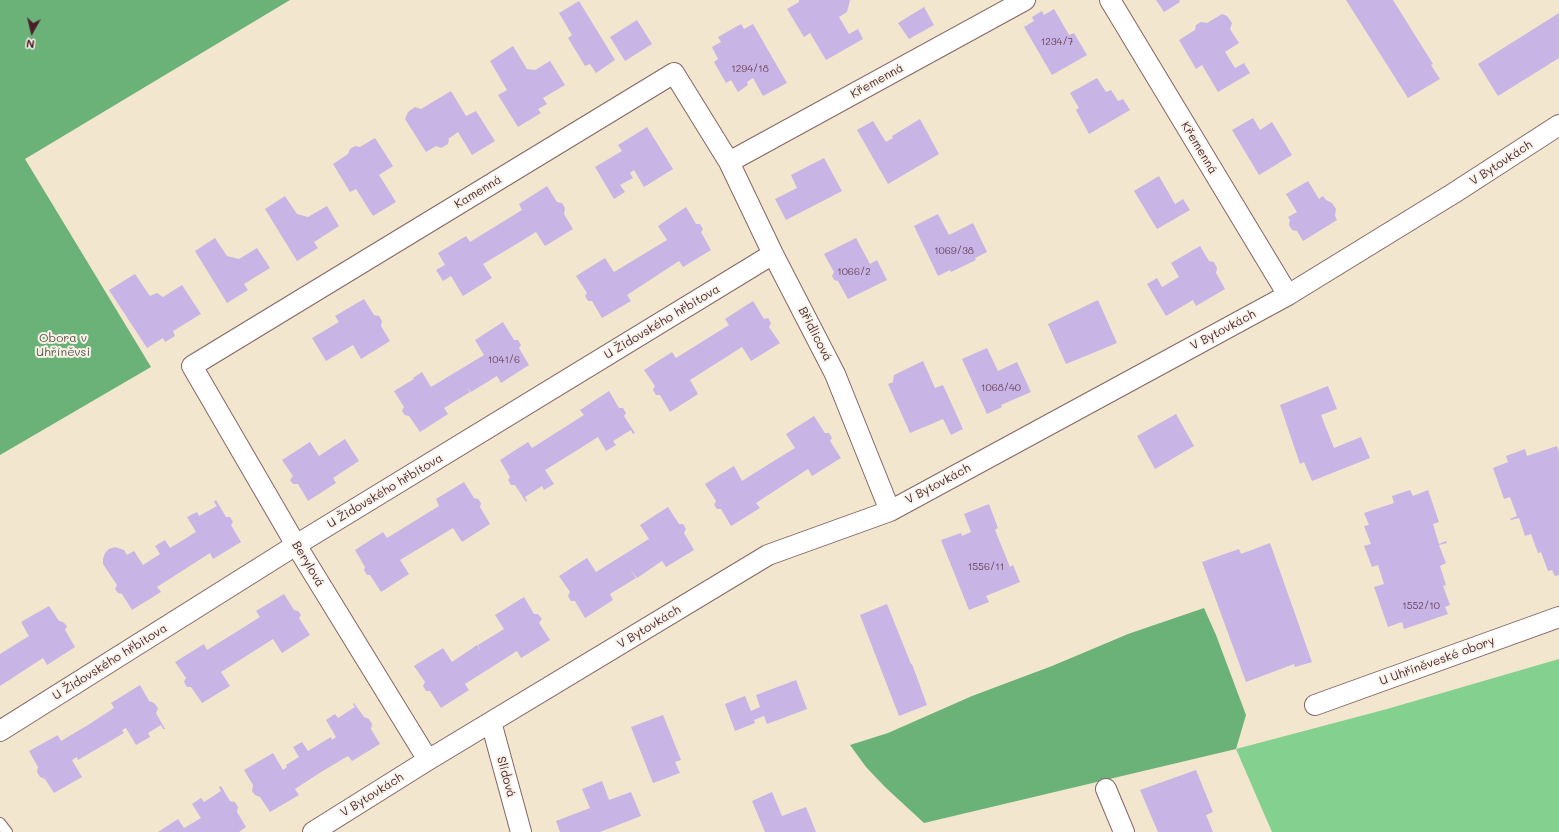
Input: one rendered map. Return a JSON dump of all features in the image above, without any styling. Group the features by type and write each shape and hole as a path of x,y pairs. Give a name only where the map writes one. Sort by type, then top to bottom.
{"street":[{"name":"Křemenná","path":"729,162 1025,0"},
{"name":"Křemenná","path":"1110,0 1288,295"},
{"name":"Kamenná","path":"192,366 674,73 729,162"},
{"name":"V Bytovkách","path":"313,832 428,760 768,555 890,511 1288,295 1454,193 1559,125"},
{"name":"Břidlicová","path":"729,162 773,254 835,374 890,511"},
{"name":"U Židovského hřbitova","path":"0,731 296,545 773,254"},
{"name":"Berylová","path":"192,366 296,545 428,760"},
{"name":"U Uhříněveské obory","path":"1316,705 1559,617"},
{"name":"Slídová","path":"491,722 521,832"},
{"path":"1106,789 1124,832"}],"lane":[{"path":"0,823 7,832"}],"green space":[{"name":"Obora v Uhříněvsi","path":"0,0 290,0 25,159 151,367 0,455"},
{"path":"1204,608 1216,635 1246,715 1236,749 924,823 866,767 850,745 888,733 972,696 1052,666 1128,634"},
{"path":"1559,659 1559,832 1272,832 1236,749 1387,709"}],"building":[{"path":"799,0 850,0 847,12 839,17 849,34 858,29 863,39 826,60 810,33 804,37 787,9 799,2"},
{"path":"1156,0 1179,0 1180,2 1164,12"},
{"path":"1346,0 1393,0 1433,64 1431,65 1440,79 1408,98"},
{"path":"579,1 615,60 596,73 590,64 585,66 568,38 572,35 559,13"},
{"path":"924,7 934,25 909,39 898,23"},
{"path":"1054,9 1069,35 1074,33 1087,55 1052,75 1024,27 1034,21 1032,17 1042,11 1044,15"},
{"path":"1559,13 1559,58 1498,96 1478,64"},
{"path":"1222,14 1227,16 1232,23 1230,29 1239,43 1225,52 1235,68 1244,63 1250,73 1218,92 1202,65 1196,69 1179,40 1195,30 1196,25 1201,22 1207,23"},
{"path":"637,20 652,44 625,61 610,37"},
{"path":"741,24 744,29 753,24 787,83 763,96 753,78 747,82 748,85 738,92 731,80 726,83 714,62 718,59 712,47 721,42 718,37"},
{"path":"513,46 527,69 535,70 550,61 565,85 543,98 547,104 538,109 541,113 518,127 498,95 507,90 490,61"},
{"path":"1097,78 1106,92 1111,90 1118,101 1123,99 1130,110 1089,134 1076,110 1079,108 1070,93"},
{"path":"451,91 466,116 476,111 495,141 472,155 458,132 448,139 448,144 441,148 436,146 426,152 405,119 408,112 415,107 421,109"},
{"path":"1253,118 1260,130 1272,122 1292,155 1259,175 1232,130"},
{"path":"920,119 939,154 888,184 857,130 873,121 886,142 893,138 892,136"},
{"path":"647,127 673,169 644,187 634,170 630,173 633,178 620,185 625,192 614,199 595,167 622,151 618,145"},
{"path":"375,138 393,166 379,175 396,202 373,216 356,189 350,192 333,164 348,154 350,149 355,146 360,147"},
{"path":"824,158 842,191 786,220 775,199 797,188 791,175"},
{"path":"1159,176 1175,204 1183,199 1190,210 1157,229 1134,191"},
{"path":"1308,181 1319,199 1323,196 1326,200 1332,203 1336,209 1335,216 1337,220 1303,241 1297,231 1292,230 1289,225 1290,220 1288,217 1297,212 1286,194"},
{"path":"547,186 557,202 562,203 565,208 564,214 573,229 545,246 536,232 483,264 492,278 463,296 451,276 443,281 436,270 445,265 438,253 466,236 470,242 522,210 519,204"},
{"path":"285,196 297,214 308,217 327,206 339,226 314,242 318,248 297,261 265,209"},
{"path":"686,207 696,224 700,224 703,229 701,232 711,250 683,267 679,261 627,295 631,301 602,318 592,301 588,301 585,296 587,293 576,276 605,258 614,272 667,240 658,226"},
{"path":"938,214 949,235 973,223 987,252 975,258 976,260 951,272 950,270 938,276 914,226"},
{"path":"215,238 227,256 239,259 257,248 270,268 244,284 248,290 227,303 195,251"},
{"path":"856,238 870,264 877,260 887,280 848,299 838,281 834,280 832,276 834,272 824,254"},
{"path":"1200,246 1209,261 1214,262 1217,268 1216,273 1225,289 1196,306 1193,300 1166,316 1147,284 1157,278 1162,287 1179,277 1171,263"},
{"path":"135,274 150,296 157,293 163,297 182,285 201,314 173,331 175,336 165,342 163,338 147,348 109,290"},
{"path":"364,299 374,315 379,316 382,321 381,326 390,341 361,359 353,345 326,361 312,338 339,322 335,316"},
{"path":"1098,300 1117,343 1066,364 1048,324"},
{"path":"753,301 764,319 768,318 771,323 769,327 780,343 751,361 742,347 690,380 698,394 670,412 660,395 656,395 653,390 655,386 644,370 672,352 676,358 729,325 725,319"},
{"path":"503,322 514,340 518,340 521,345 519,348 529,365 501,383 497,376 471,392 467,387 470,392 444,408 448,414 420,432 409,416 405,415 402,411 404,407 394,391 414,379 413,378 422,372 431,387 484,355 475,340"},
{"path":"987,348 998,371 1017,362 1031,392 1001,405 1002,407 987,414 962,359"},
{"path":"923,361 935,388 943,385 963,429 951,435 943,419 910,433 888,384 893,382 894,375"},
{"path":"1328,386 1337,409 1321,415 1334,448 1361,437 1370,458 1312,481 1304,462 1300,464 1280,405"},
{"path":"609,391 619,408 623,408 626,413 624,416 635,433 633,434 631,430 613,441 616,445 606,451 598,437 545,470 554,484 544,490 542,486 525,497 526,502 515,485 511,485 508,480 510,477 500,460 528,442 532,448 584,415 580,410"},
{"path":"1176,414 1194,446 1155,469 1137,436"},
{"path":"814,416 825,433 829,433 832,438 830,441 841,458 812,476 808,469 756,503 760,508 731,526 721,509 717,509 714,505 716,501 705,484 734,466 742,481 795,448 786,434"},
{"path":"345,439 359,461 333,478 336,483 308,501 298,484 293,484 290,480 293,476 282,460 310,442 319,456"},
{"path":"1557,446 1559,452 1559,575 1555,576 1552,570 1548,571 1541,552 1538,553 1531,534 1525,536 1519,518 1510,519 1517,516 1510,497 1504,499 1493,468 1508,462 1506,456 1525,449 1527,456"},
{"path":"464,482 474,498 478,499 481,503 480,507 490,524 462,542 453,528 400,560 409,574 381,592 370,575 367,575 364,570 365,567 355,550 383,532 387,538 439,506 436,499"},
{"path":"1410,490 1413,496 1428,490 1439,522 1433,524 1439,544 1446,541 1447,543 1439,545 1446,563 1440,566 1446,585 1443,586 1450,605 1445,607 1448,614 1404,629 1402,622 1388,627 1374,587 1384,584 1378,565 1372,567 1364,546 1371,544 1364,526 1369,525 1364,513 1394,503 1392,496"},
{"path":"216,500 226,517 230,517 233,522 231,525 241,542 213,559 210,553 157,587 161,592 132,610 122,594 118,593 115,589 117,585 103,564 105,553 109,549 115,547 124,550 127,555 134,551 143,565 160,554 155,546 165,540 170,548 196,532 187,517 197,512 199,516 217,506 214,502"},
{"path":"989,504 998,528 995,530 1010,567 1013,565 1020,582 986,596 989,602 969,610 941,540 961,533 962,536 971,532 964,514"},
{"path":"668,507 679,524 683,524 686,529 684,533 694,550 666,567 662,561 637,578 630,569 636,578 610,594 613,600 585,618 575,601 571,601 568,596 570,592 559,576 587,558 596,572 649,539 640,525"},
{"path":"1270,543 1312,662 1295,667 1294,664 1246,682 1202,562 1239,549 1241,554"},
{"path":"284,594 294,610 298,611 301,615 299,618 310,635 282,653 273,639 221,672 230,686 202,703 191,687 187,687 184,682 186,678 175,662 204,644 207,650 233,634 260,617 256,611"},
{"path":"524,597 534,614 538,614 542,619 539,623 550,640 521,658 517,651 465,684 469,690 441,708 430,691 426,691 423,686 425,682 414,666 443,648 452,662 477,645 481,651 478,645 504,629 495,615"},
{"path":"887,604 927,705 899,716 860,615"},
{"path":"49,606 59,621 63,622 67,626 65,630 75,647 47,665 43,658 0,686 0,654 29,636 21,622"},
{"path":"796,680 807,709 767,724 764,716 754,720 755,723 735,731 725,704 745,696 751,711 760,707 756,695"},
{"path":"140,685 149,701 154,703 158,708 156,713 165,729 163,729 161,725 148,733 150,737 136,745 126,728 122,730 124,733 78,760 77,757 72,760 82,777 54,793 45,779 40,777 37,772 38,767 29,751 58,735 61,741 88,725 114,708 111,703"},
{"path":"354,703 364,717 369,719 372,724 371,729 380,744 352,761 348,756 321,772 295,789 299,795 270,812 260,797 255,795 252,791 253,785 244,770 273,753 283,770 287,767 286,765 299,757 293,747 302,742 308,751 331,737 332,740 336,737 326,720 335,714 338,718 355,707 353,704"},
{"path":"663,715 681,760 675,762 680,773 653,783 631,727"},
{"path":"1196,770 1213,812 1206,815 1213,832 1158,832 1140,790"},
{"path":"602,781 609,800 631,792 641,816 600,832 560,832 556,821 590,808 582,789"},
{"path":"221,786 230,801 235,802 238,807 237,812 246,827 239,832 158,832 178,819 184,828 201,818 192,804 201,798 204,802 221,791 219,787"},
{"path":"772,792 782,816 806,807 816,832 765,832 752,801"}]}
